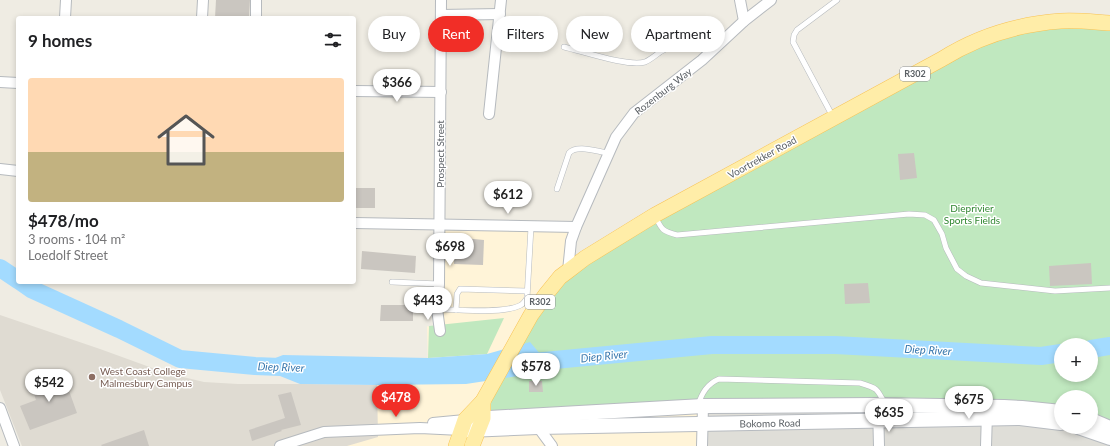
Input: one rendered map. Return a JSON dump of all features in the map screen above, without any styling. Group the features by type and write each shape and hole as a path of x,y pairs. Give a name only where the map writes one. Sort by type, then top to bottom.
{"main road":[{"name":"Voortrekker Road","path":"456,446 463,425 487,394 539,303 560,277 585,258 655,215 959,48 1000,32 1062,21 1110,23"},
{"name":"Voortrekker Road","path":"472,446 481,424 487,394"},
{"name":"Bokomo Road","path":"481,424 700,406 882,405 987,413 1054,422"},
{"name":"Bokomo Road","path":"481,424 538,427 703,424 878,420 987,413 1022,408 1054,411"},
{"path":"1098,423 1110,428"},
{"path":"463,425 481,424"},
{"path":"1098,434 1110,438"}],"street":[{"path":"65,16 66,0"},
{"path":"202,16 203,0"},
{"path":"256,0 256,16"},
{"name":"Prospect Street","path":"440,331 437,309 440,224 441,0"},
{"path":"489,114 501,0"},
{"path":"740,0 744,21"},
{"name":"Rozenburg Way","path":"725,39 744,21 771,0"},
{"path":"441,15 500,14"},
{"name":"Rozenburg Way","path":"568,271 571,241 576,227 610,154 616,137 634,113 711,52"},
{"path":"0,82 16,83"},
{"path":"356,91 441,92"},
{"path":"0,169 16,171"},
{"path":"356,223 576,227"},
{"path":"879,446 878,420 882,405"},
{"path":"700,406 703,424 702,446"},
{"path":"0,408 14,446"},
{"path":"986,446 987,413"},
{"path":"280,446 324,432 463,425"},
{"path":"538,427 552,446"}],"lane":[{"path":"833,118 793,42 794,35 797,30 837,0"},
{"path":"564,46 633,63 645,62 662,52"},
{"path":"557,189 571,150 581,149 610,154"},
{"path":"655,215 661,229 677,235 909,214 925,215 934,220 942,234 946,248 957,269 966,276 982,283 1055,291 1110,288"},
{"path":"437,309 503,310 516,307 524,303 527,291 531,227"},
{"path":"392,282 439,284"},
{"path":"456,310 457,294 460,289 527,291"},
{"path":"700,406 706,389 711,382 719,379 860,383 874,387 878,390 882,405"}],"shaded area":[{"path":"440,225 576,227 568,261 703,406 702,446 317,446 377,385 377,369 428,369 427,326 439,331"},
{"name":"West Coast College Malmesbury Campus","path":"0,315 166,373 204,382 238,384 377,385 378,437 347,446 22,446 0,390"},
{"path":"878,405 1054,426 1054,434 1098,434 1098,428 1110,428 1110,446 702,446 703,406"}],"green space":[{"name":"Dieprivier Sports Fields","path":"1110,23 1110,428 1098,423 1098,390 1054,390 1054,412 878,405 483,418 483,401 568,271 1000,32"},
{"path":"504,318 487,354 428,358 429,326"}],"water":[{"path":"530,342 547,362 525,375 466,384 300,384 255,366 283,355 428,358 487,354"}],"building":[{"path":"216,0 250,0 249,16 215,16"},
{"path":"914,153 917,178 900,180 898,154"},
{"path":"356,188 375,188 375,208 356,208"},
{"path":"463,238 484,240 483,265 454,264 455,243"},
{"path":"362,251 416,256 415,273 361,269"},
{"path":"1091,263 1092,284 1050,286 1049,266"},
{"path":"868,283 870,303 845,304 844,284"},
{"path":"381,305 413,305 413,321 380,321"},
{"path":"63,374 77,413 30,430 20,406 36,400 31,385"},
{"path":"529,381 542,381 543,392 529,392"},
{"path":"291,392 301,425 281,430 282,431 252,441 249,430 285,418 278,395"},
{"path":"144,430 149,446 101,445"}],"waterway":[{"name":"Diep River","path":"0,268 16,279"},
{"name":"Diep River","path":"24,284 31,289 119,329 180,359 280,367"},
{"name":"Diep River","path":"523,363 712,345 835,345 1041,356 1054,354"},
{"name":"Diep River","path":"1098,348 1110,346"}],"place":[{"name":"West Coast College Malmesbury Campus","path":"92,377"}]}
